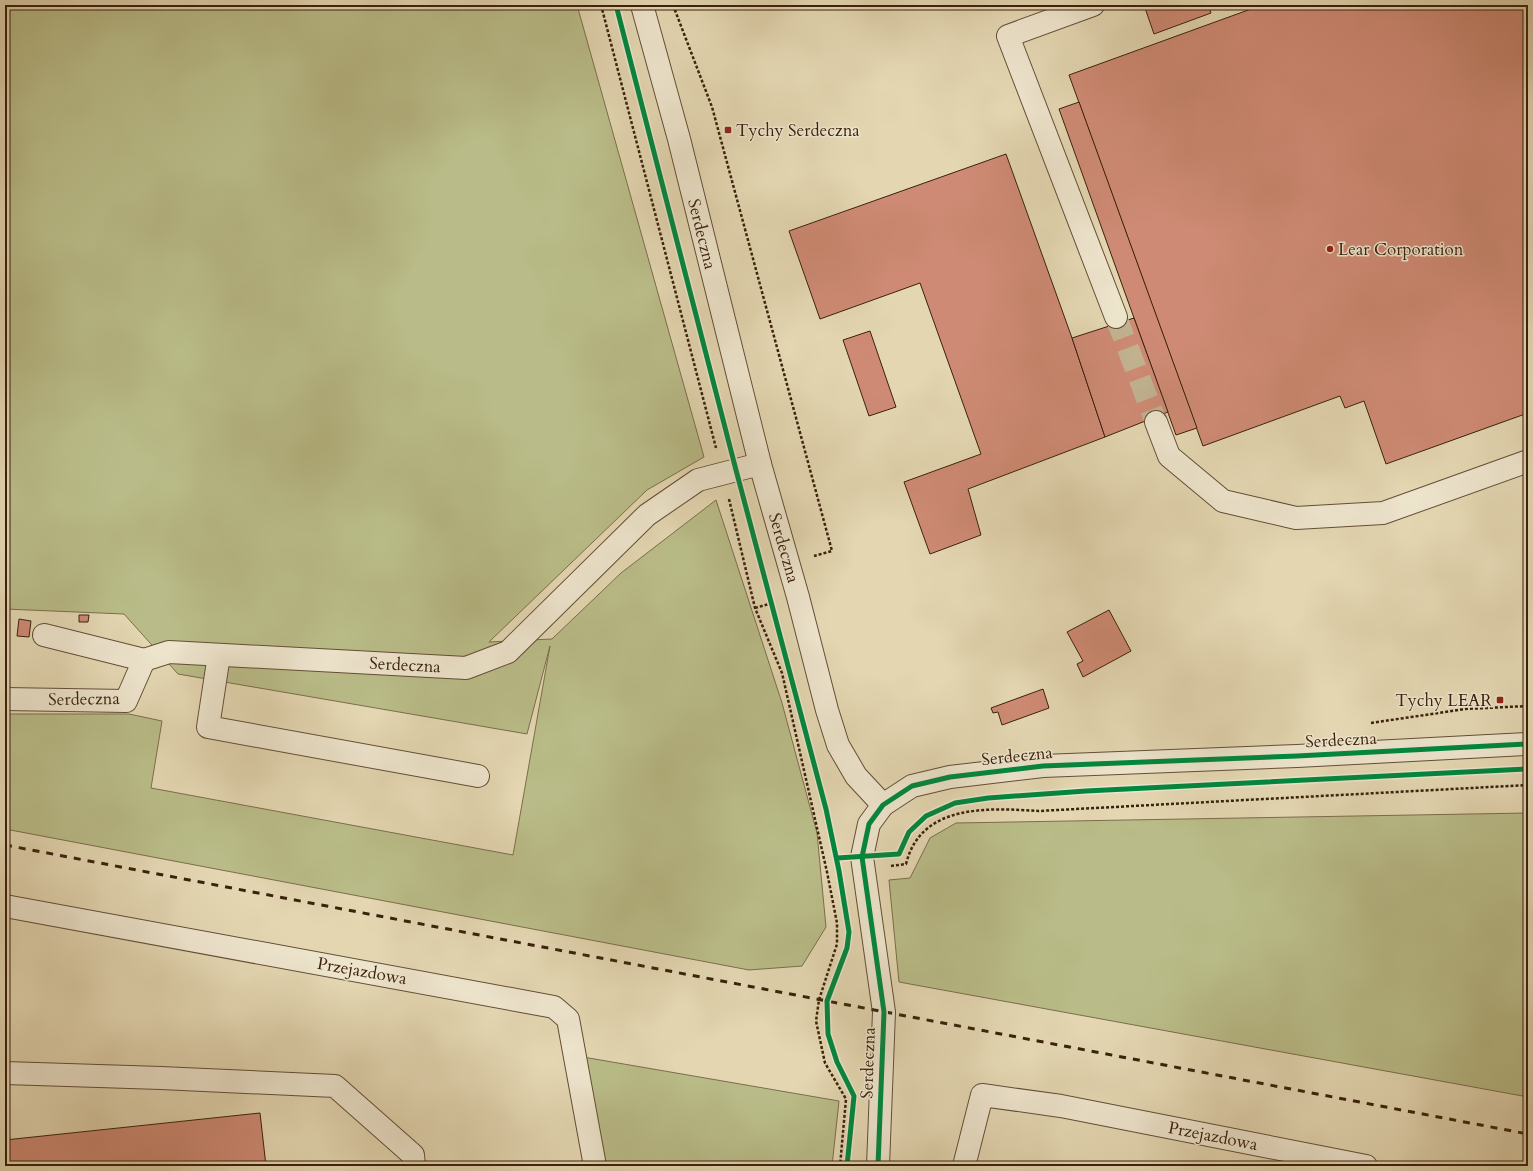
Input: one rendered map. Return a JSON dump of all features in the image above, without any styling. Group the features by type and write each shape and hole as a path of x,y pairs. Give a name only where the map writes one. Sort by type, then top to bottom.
{"street":[{"name":"Serdeczna","path":"642,5 679,139 760,464 798,597 827,710 838,745 856,776 883,805"},
{"path":"1093,5 1008,36 1116,317"},
{"path":"1156,422 1169,456 1223,502 1296,518 1383,513 1528,461"},
{"name":"Serdeczna","path":"5,699 126,701 144,660 169,652 466,668 508,652 647,515 698,480 760,464"},
{"path":"44,636 144,660"},
{"path":"219,655 208,727 478,776"},
{"name":"Serdeczna","path":"878,1166 884,1012 862,857 869,824 883,805 912,786 950,777 1043,766 1297,756 1528,744"},
{"name":"Przejazdowa","path":"5,906 554,1007 568,1019 595,1166"},
{"path":"5,1074 161,1078 335,1086 413,1155 414,1166"},
{"name":"Przejazdowa","path":"964,1166 982,1095 1061,1106 1366,1166"}],"path":[{"path":"601,5 722,473 755,608 782,673 827,872 837,923 837,944 819,1000 816,1021 825,1063 846,1099 840,1166"},
{"path":"673,5 712,107 832,551 810,557"},
{"path":"769,596 773,611"},
{"path":"755,608 798,597"},
{"path":"1364,724 1465,709 1528,706"},
{"path":"827,872 906,864 909,852 916,840 929,827 955,813 990,808 1039,811 1528,785"}],"green space":[{"path":"5,5 577,5 704,457 647,490 489,642 552,639 621,573 716,500 782,703 817,833 826,927 802,966 749,970 5,829 5,714 129,714 162,721 151,788 513,855 550,646 527,734 178,674 124,614 5,609"},
{"path":"1528,813 1528,1097 899,982 889,880 910,878 930,838 956,823"},
{"path":"583,1057 839,1101 832,1166 603,1166"}],"building":[{"path":"1144,5 1208,5 1211,13 1154,34"},
{"name":"Lear Corporation","path":"1262,5 1528,5 1528,413 1386,464 1364,401 1345,408 1340,396 1203,446 1069,75"},
{"path":"1079,102 1197,428 1176,435 1059,109"},
{"path":"1006,154 1072,338 1105,437 968,489 981,535 930,554 904,482 981,454 920,283 820,319 789,231"},
{"path":"1134,318 1168,412 1105,437 1072,338"},
{"path":"870,331 896,407 869,416 843,340"},
{"path":"1109,610 1131,651 1083,677 1077,664 1083,661 1067,632"},
{"path":"79,615 89,615 88,622 79,622"},
{"path":"19,619 31,621 29,637 17,636"},
{"path":"1043,689 1049,708 1002,725 998,712 993,713 991,708"},
{"path":"260,1113 266,1166 5,1166 5,1140"}],"tunnel":[{"path":"1116,317 1156,422"}],"railway":[{"path":"5,845 1528,1134"}],"cycle path":[{"path":"616,5 736,470 826,809 839,871 849,932 847,948 827,1001 828,1034 837,1062 854,1096 847,1166"},
{"path":"878,1166 884,1012 862,857 869,824 883,805 912,786 950,777 1043,766 1297,756 1528,744"},
{"path":"837,858 899,854 909,832 926,816 955,803 988,798 1086,791 1528,769"}],"place":[{"name":"Tychy Serdeczna","path":"728,130"},
{"name":"Lear Corporation","path":"1330,249"},
{"name":"Tychy LEAR","path":"1500,700"}]}
